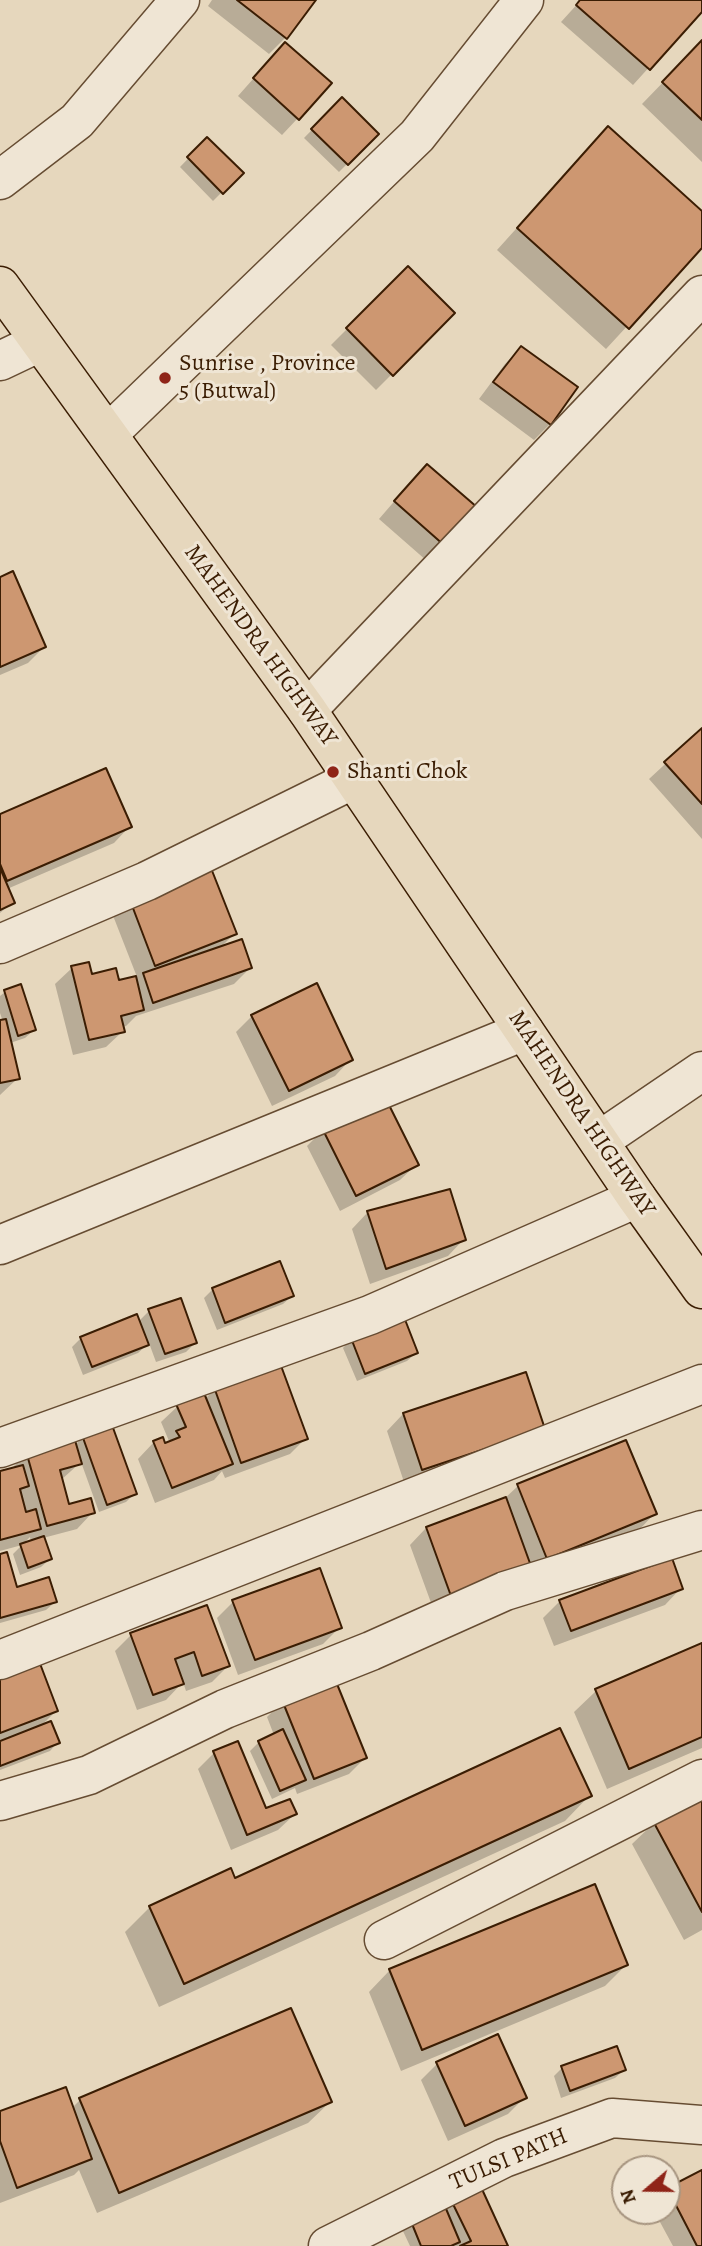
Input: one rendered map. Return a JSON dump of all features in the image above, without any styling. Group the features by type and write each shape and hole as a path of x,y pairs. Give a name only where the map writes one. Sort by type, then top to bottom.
{"highway":[{"name":"MAHENDRA HIGHWAY","path":"0,286 307,710 702,1290"}],"street":[{"path":"0,180 77,121 180,0"},
{"path":"108,434 417,136 524,0"},
{"path":"307,710 702,295"},
{"path":"0,360 40,342"},
{"path":"0,944 148,881 354,779"},
{"path":"0,1245 524,1031"},
{"path":"599,1141 702,1071"},
{"path":"0,1447 370,1315 637,1198"},
{"path":"0,1660 702,1384"},
{"path":"0,1801 89,1775 225,1709 371,1651 505,1591 702,1530"},
{"path":"384,1940 702,1779"},
{"name":"TULSI PATH","path":"328,2246 505,2158 612,2118 702,2125"}],"building":[{"path":"237,0 316,0 287,39"},
{"path":"580,0 702,0 702,12 650,70 576,5"},
{"path":"702,40 702,120 662,82"},
{"path":"285,42 332,83 299,120 253,78"},
{"path":"342,97 379,134 348,165 311,129"},
{"path":"608,126 702,211 702,248 629,329 517,228"},
{"path":"207,137 244,173 223,194 187,157"},
{"path":"408,266 455,313 393,376 346,328"},
{"path":"521,346 578,387 551,425 493,382"},
{"path":"427,464 478,508 445,546 394,501"},
{"path":"13,571 46,647 0,667 0,577"},
{"path":"702,728 702,804 664,762"},
{"path":"106,768 132,827 7,881 0,864 0,814"},
{"path":"209,863 237,934 155,966 128,895"},
{"path":"0,868 15,903 0,910"},
{"path":"242,939 252,968 153,1003 143,973"},
{"path":"89,962 92,974 116,968 119,980 136,976 144,1010 121,1016 125,1032 89,1040 71,966"},
{"path":"317,983 353,1060 289,1091 251,1015"},
{"path":"21,984 36,1030 18,1036 4,990"},
{"path":"6,1019 20,1079 0,1083 0,1020"},
{"path":"385,1097 419,1165 356,1196 322,1128"},
{"path":"450,1189 466,1240 386,1269 367,1211"},
{"path":"280,1261 294,1296 225,1323 212,1288"},
{"path":"181,1298 197,1343 165,1354 148,1309"},
{"path":"137,1314 149,1345 92,1367 80,1337"},
{"path":"404,1317 418,1353 365,1374 351,1338"},
{"path":"280,1363 308,1439 241,1463 214,1387"},
{"path":"526,1372 545,1429 422,1470 403,1413"},
{"path":"204,1393 233,1464 172,1488 153,1441 163,1437 165,1443 180,1437 176,1431 186,1427 176,1404"},
{"path":"112,1425 137,1494 107,1505 82,1435"},
{"path":"74,1437 82,1464 60,1470 69,1504 91,1498 95,1513 47,1526 26,1451"},
{"path":"626,1440 657,1514 547,1559 517,1484"},
{"path":"23,1465 29,1486 20,1489 26,1512 36,1509 41,1529 0,1540 0,1471"},
{"path":"506,1497 531,1566 451,1596 426,1527"},
{"path":"44,1536 52,1559 28,1568 20,1544"},
{"path":"7,1552 17,1587 49,1577 57,1602 0,1618 0,1554"},
{"path":"672,1558 683,1589 571,1631 559,1600"},
{"path":"320,1568 342,1628 255,1660 232,1600"},
{"path":"207,1605 230,1666 202,1676 194,1652 175,1659 184,1684 153,1695 130,1633"},
{"path":"702,1643 702,1737 629,1769 595,1689"},
{"path":"36,1653 58,1711 0,1733 0,1667"},
{"path":"335,1679 367,1758 314,1779 282,1700"},
{"path":"51,1721 60,1743 0,1766 0,1741"},
{"path":"560,1728 592,1796 184,1984 149,1906 231,1868 235,1878"},
{"path":"283,1729 306,1780 280,1791 258,1741"},
{"path":"238,1741 266,1808 290,1799 297,1814 247,1835 213,1751"},
{"path":"702,1794 702,1912 653,1821"},
{"path":"595,1884 628,1965 422,2050 389,1969"},
{"path":"291,2008 332,2102 119,2193 79,2098"},
{"path":"498,2034 527,2098 465,2126 436,2062"},
{"path":"617,2046 626,2070 570,2091 561,2066"},
{"path":"66,2087 92,2159 17,2188 0,2141 0,2111"},
{"path":"702,2170 702,2246 697,2246 681,2215 681,2181"},
{"path":"481,2187 508,2246 460,2246 471,2241 451,2200"},
{"path":"444,2204 460,2242 451,2246 421,2246 410,2219"}],"place":[{"name":"Sunrise , Province 5 (Butwal)","path":"165,378"},
{"name":"Shanti Chok","path":"333,772"}]}
